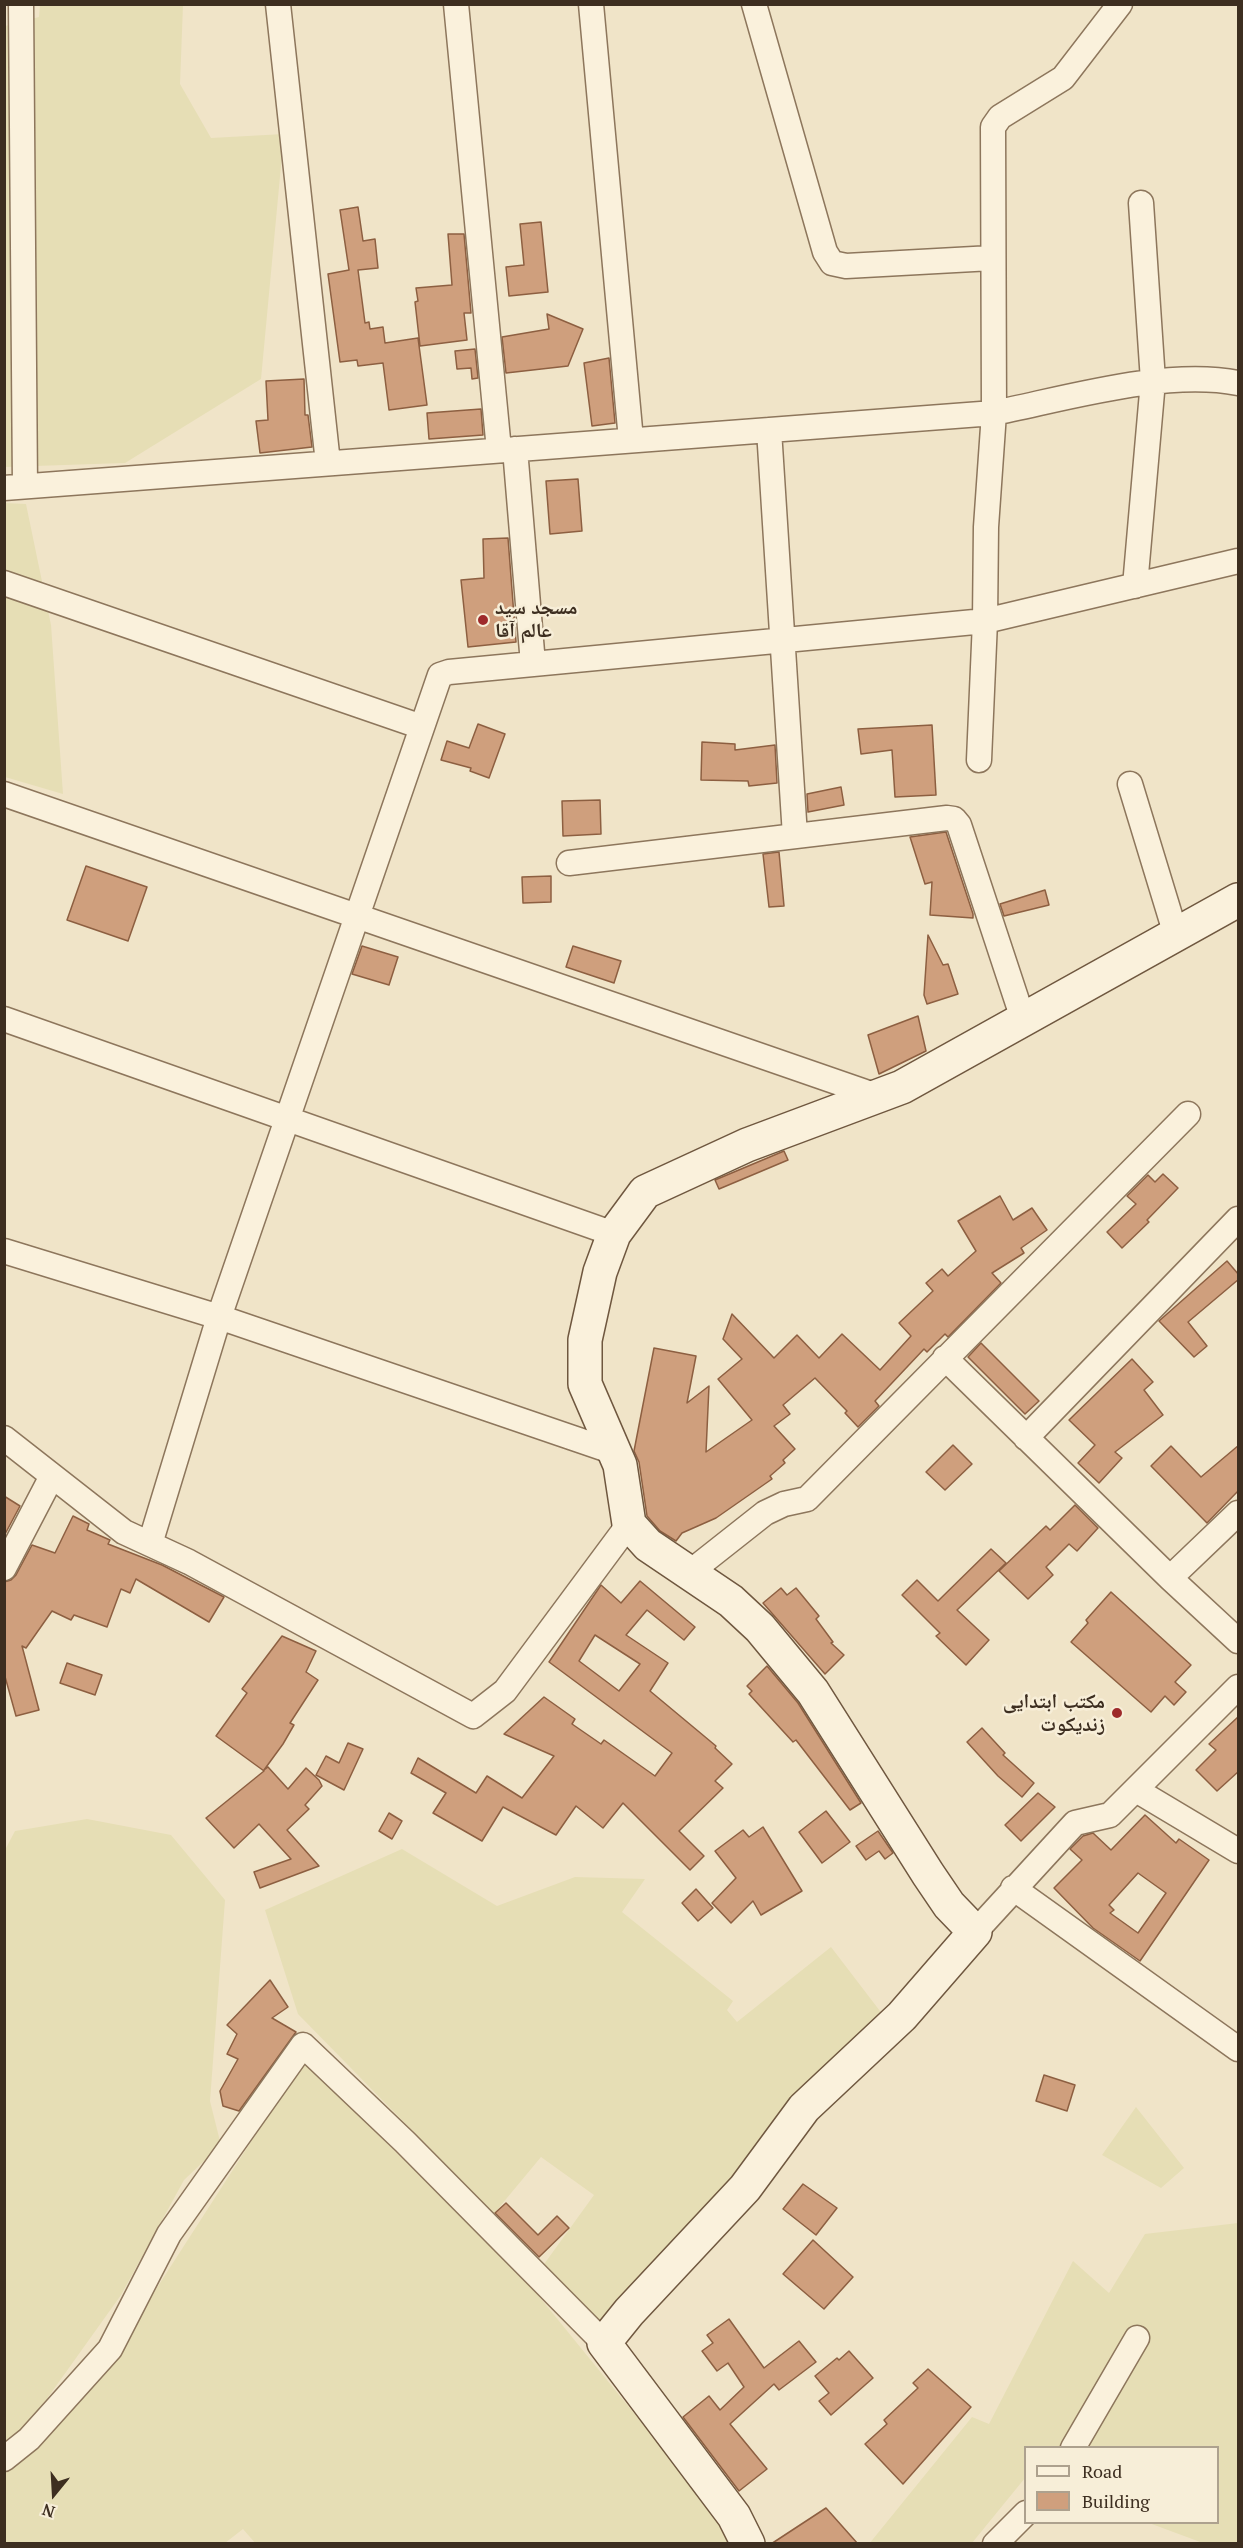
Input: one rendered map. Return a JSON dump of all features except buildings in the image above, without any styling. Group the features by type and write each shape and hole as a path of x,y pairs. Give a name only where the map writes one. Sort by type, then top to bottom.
{"street":[{"path":"21,4 15,487 994,413 1154,381 1214,378 1239,383"},
{"path":"278,4 328,463"},
{"path":"456,4 533,664"},
{"path":"591,4 631,440"},
{"path":"754,4 825,252 832,263 846,266 993,258"},
{"path":"979,760 985,621 986,527 994,413 993,127 1000,117 1063,78 1120,4"},
{"path":"1135,585 1154,381 1141,202"},
{"path":"769,430 795,836"},
{"path":"150,1544 219,1317 440,675 448,672 985,621 1239,561"},
{"path":"4,583 422,727"},
{"path":"1130,784 1176,935"},
{"path":"4,794 877,1096"},
{"path":"569,863 954,819 959,825 1023,1019"},
{"path":"975,1932 949,1905 928,1874 813,1692 760,1628 731,1601 648,1545 628,1524 620,1465 585,1384 585,1340 600,1272 614,1234 645,1192 747,1145 902,1087 1239,900"},
{"path":"4,1019 614,1234"},
{"path":"689,1573 765,1513 784,1504 807,1499 1188,1113"},
{"path":"1026,1438 1239,1219"},
{"path":"4,1251 219,1317 614,1452"},
{"path":"945,1358 1170,1578 1239,1641"},
{"path":"4,1438 124,1532 189,1562 473,1716 505,1691 628,1524"},
{"path":"4,1568 52,1476"},
{"path":"1170,1578 1239,1513"},
{"path":"604,2343 628,2312 745,2188 804,2108 902,2016 1013,1888 1075,1823 1110,1815 1239,1687"},
{"path":"1136,1790 1239,1851"},
{"path":"1013,1888 1239,2049"},
{"path":"4,2459 29,2439 110,2349 169,2234 303,2045 405,2142 604,2343 728,2507 748,2544"},
{"path":"1074,2446 1137,2338"},
{"path":"995,2544 1024,2515"}],"shaded area":[{"path":"40,5 183,5 180,84 211,138 284,134 261,379 125,463 5,467 5,26 39,17"},
{"path":"4,503 26,504 51,625 63,794 5,777"},
{"path":"87,1819 171,1835 225,1900 210,2101 221,2145 184,2180 121,2295 26,2428 5,2447 5,1850 15,1831"},
{"path":"402,1849 497,1906 575,1877 645,1879 622,1912 733,2001 727,2010 737,2022 831,1947 883,2015 600,2331 542,2267 594,2195 541,2157 492,2216 442,2161 298,2014 265,1910"},
{"path":"303,2061 524,2278 720,2519 728,2543 256,2544 243,2529 225,2543 5,2543 4,2475 104,2370"},
{"path":"1136,2107 1184,2168 1161,2188 1102,2155"},
{"path":"1238,2223 1238,2543 1203,2543 1152,2524 1219,2524 1219,2446 1024,2446 1024,2479 972,2543 869,2544 972,2417 989,2424 1073,2261 1109,2293 1145,2234"}],"place":[{"name":"مسجد سید عالم آقا","path":"483,620"},
{"name":"مکتب ابتدایی زندیکوت","path":"1117,1713"}]}
